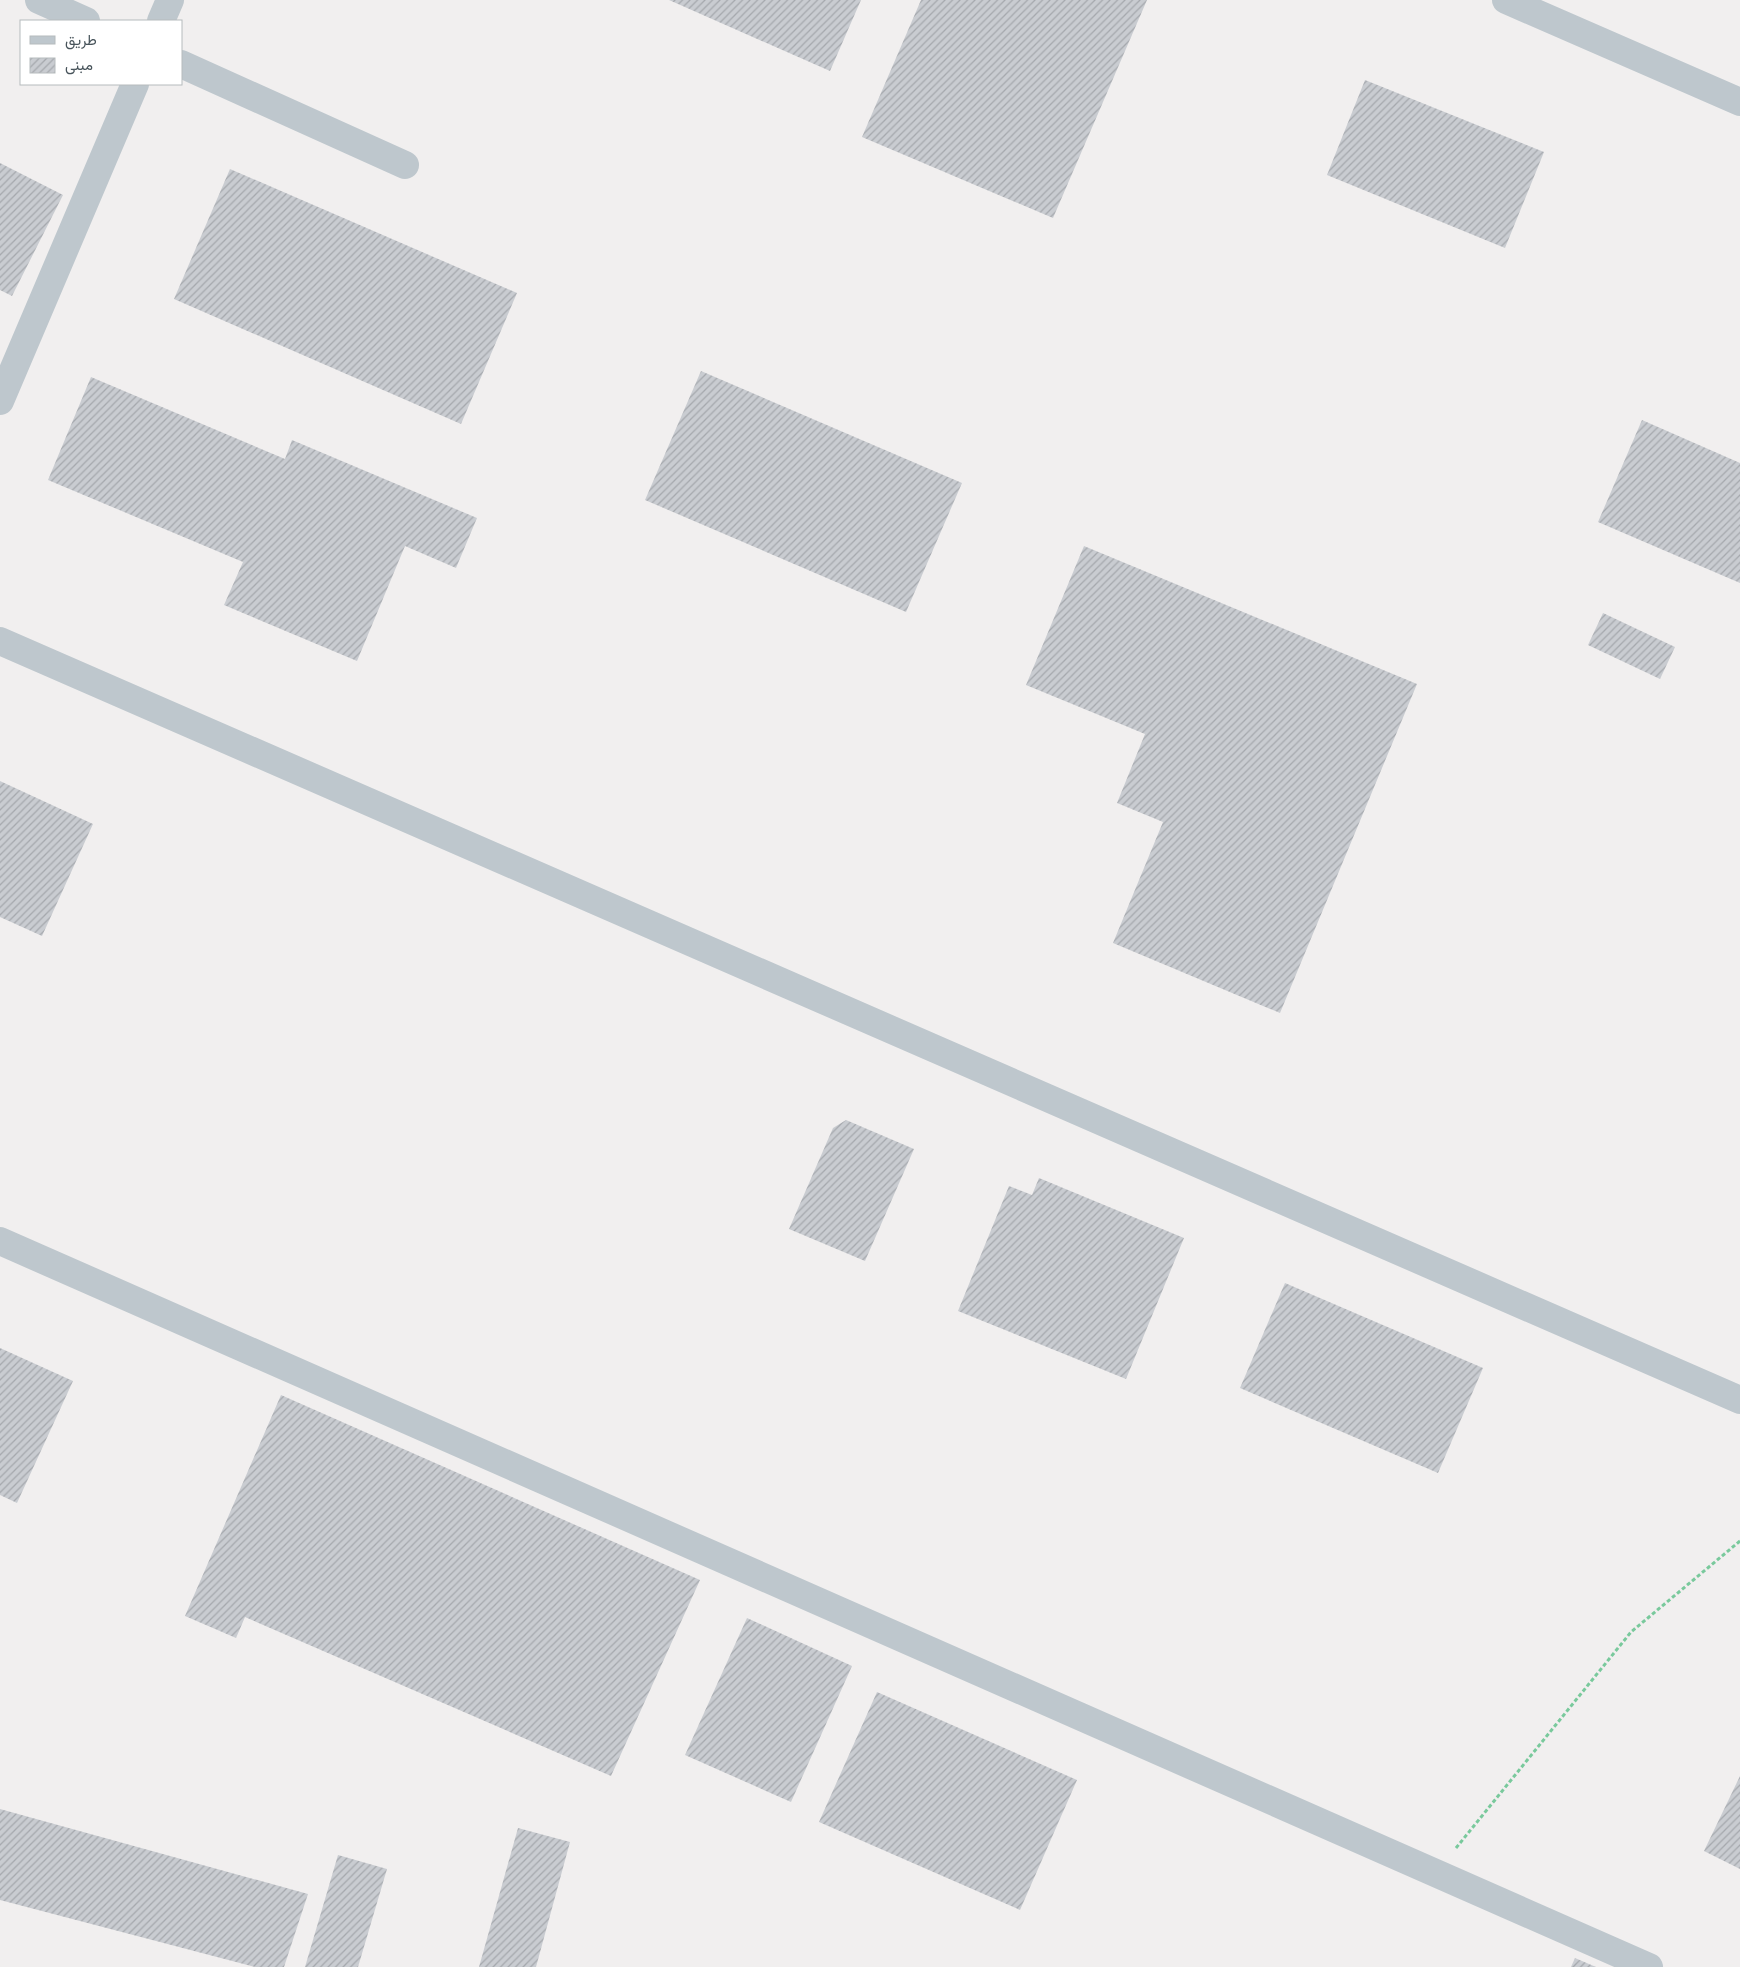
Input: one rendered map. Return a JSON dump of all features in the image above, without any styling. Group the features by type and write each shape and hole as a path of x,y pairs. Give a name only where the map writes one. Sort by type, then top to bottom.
{"street":[{"path":"39,0 84,20"},
{"path":"162,20 170,0"},
{"path":"1506,0 1740,102"},
{"path":"182,64 405,165"},
{"path":"0,401 135,85"},
{"path":"0,641 1740,1400"},
{"path":"0,1241 1649,1967"}],"path":[{"path":"1436,1874 1631,1632 1740,1541"}],"building":[{"path":"669,0 861,0 830,71"},
{"path":"921,0 1147,0 1053,218 862,137"},
{"path":"1365,80 1544,152 1505,248 1327,175"},
{"path":"0,163 63,195 12,296 0,290"},
{"path":"230,169 517,293 461,424 174,299"},
{"path":"701,371 962,483 906,612 645,500"},
{"path":"91,377 285,459 292,440 477,518 456,568 405,546 357,661 224,605 243,562 48,480"},
{"path":"1642,420 1740,463 1740,583 1598,522"},
{"path":"1084,546 1417,684 1280,1013 1113,943 1163,822 1117,803 1145,734 1026,685"},
{"path":"1603,613 1675,647 1660,679 1588,645"},
{"path":"0,781 93,824 42,936 0,917"},
{"path":"846,1120 914,1149 865,1261 789,1229 833,1128"},
{"path":"1039,1178 1184,1238 1126,1379 958,1311 1009,1186 1032,1195"},
{"path":"1285,1283 1483,1368 1438,1473 1240,1388"},
{"path":"0,1348 73,1381 17,1503 0,1495"},
{"path":"281,1395 700,1580 611,1776 245,1617 236,1638 185,1616"},
{"path":"747,1618 852,1666 791,1802 685,1755"},
{"path":"877,1692 1077,1780 1020,1910 819,1822"},
{"path":"1740,1776 1740,1869 1704,1851"},
{"path":"0,1809 308,1894 284,1967 255,1967 0,1900"},
{"path":"518,1828 570,1842 536,1967 479,1967"},
{"path":"338,1855 387,1869 358,1967 305,1967"},
{"path":"1575,1958 1596,1967 1571,1967"}]}
